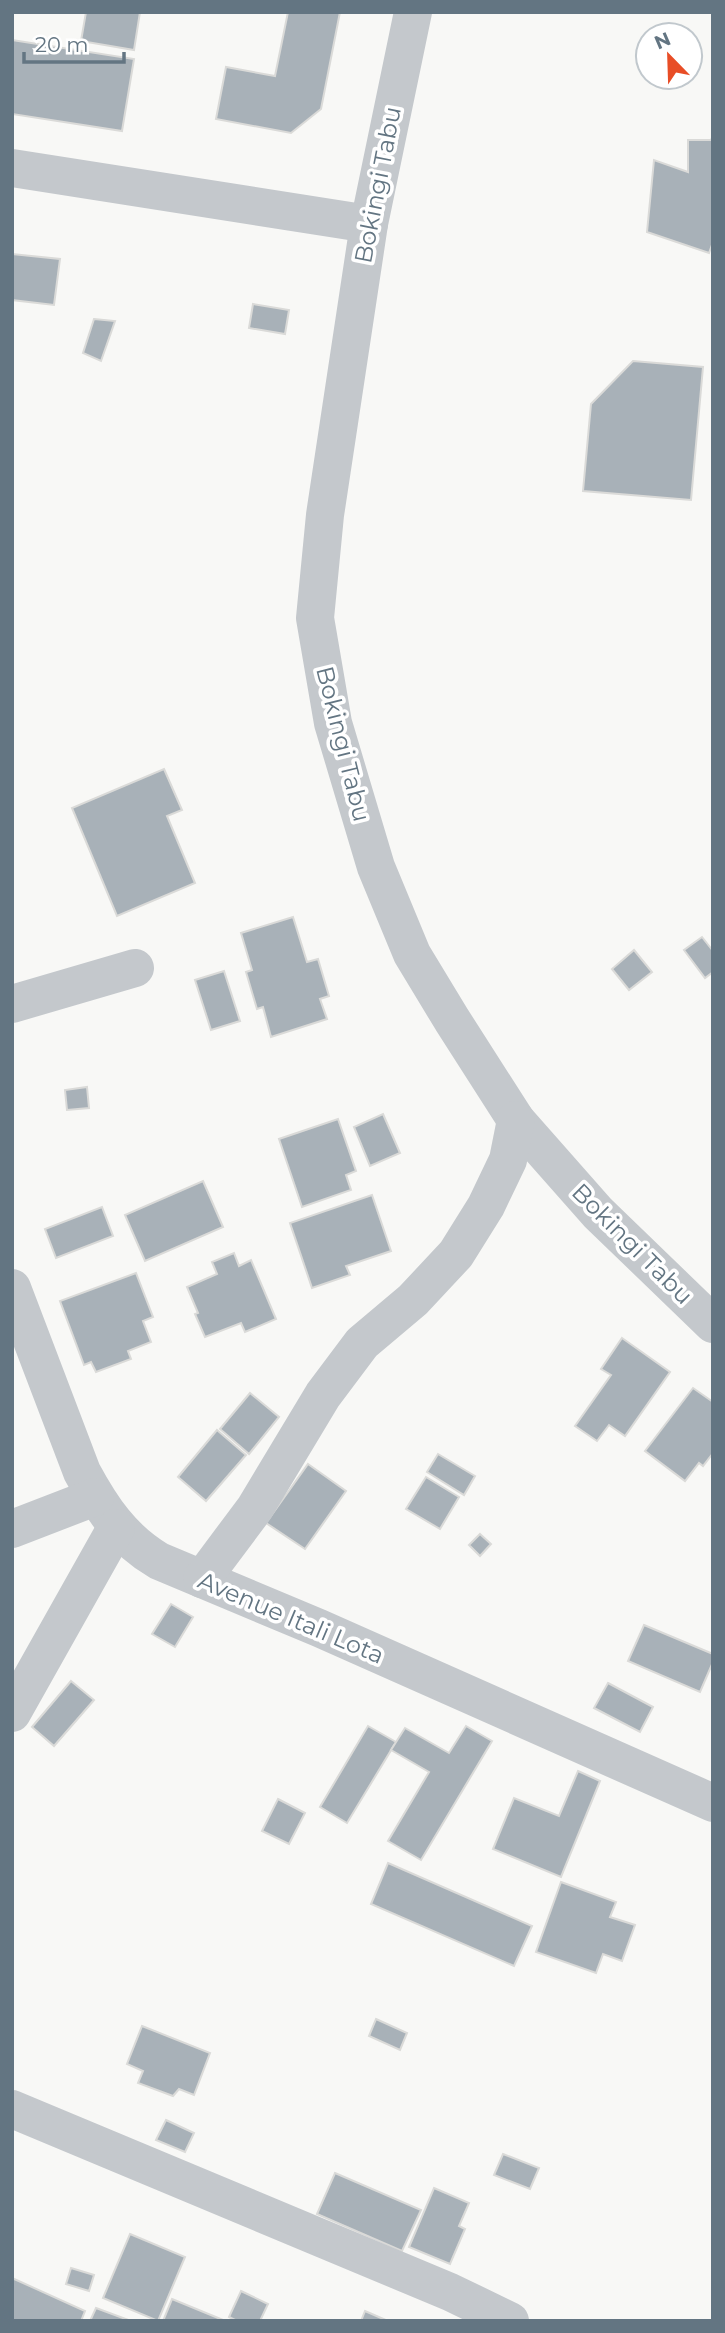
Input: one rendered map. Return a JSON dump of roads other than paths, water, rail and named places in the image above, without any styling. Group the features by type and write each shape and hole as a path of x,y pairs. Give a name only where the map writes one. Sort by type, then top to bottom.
{"street":[{"name":"Bokingi Tabu","path":"414,12 369,224 325,515 315,618 333,723 376,866 412,954 516,1120 598,1213 713,1324"},
{"path":"12,169 369,224"},
{"path":"12,1004 135,968"},
{"path":"202,1579 255,1508 325,1391 362,1343 413,1300 456,1254 486,1206 508,1160 516,1120"},
{"name":"Avenue Itali Lota","path":"12,1288 82,1472 116,1528 139,1549 159,1561 548,1728 713,1803"},
{"path":"12,1530 95,1497"},
{"path":"12,1713 116,1528"},
{"path":"12,2109 450,2292 510,2321"}]}
